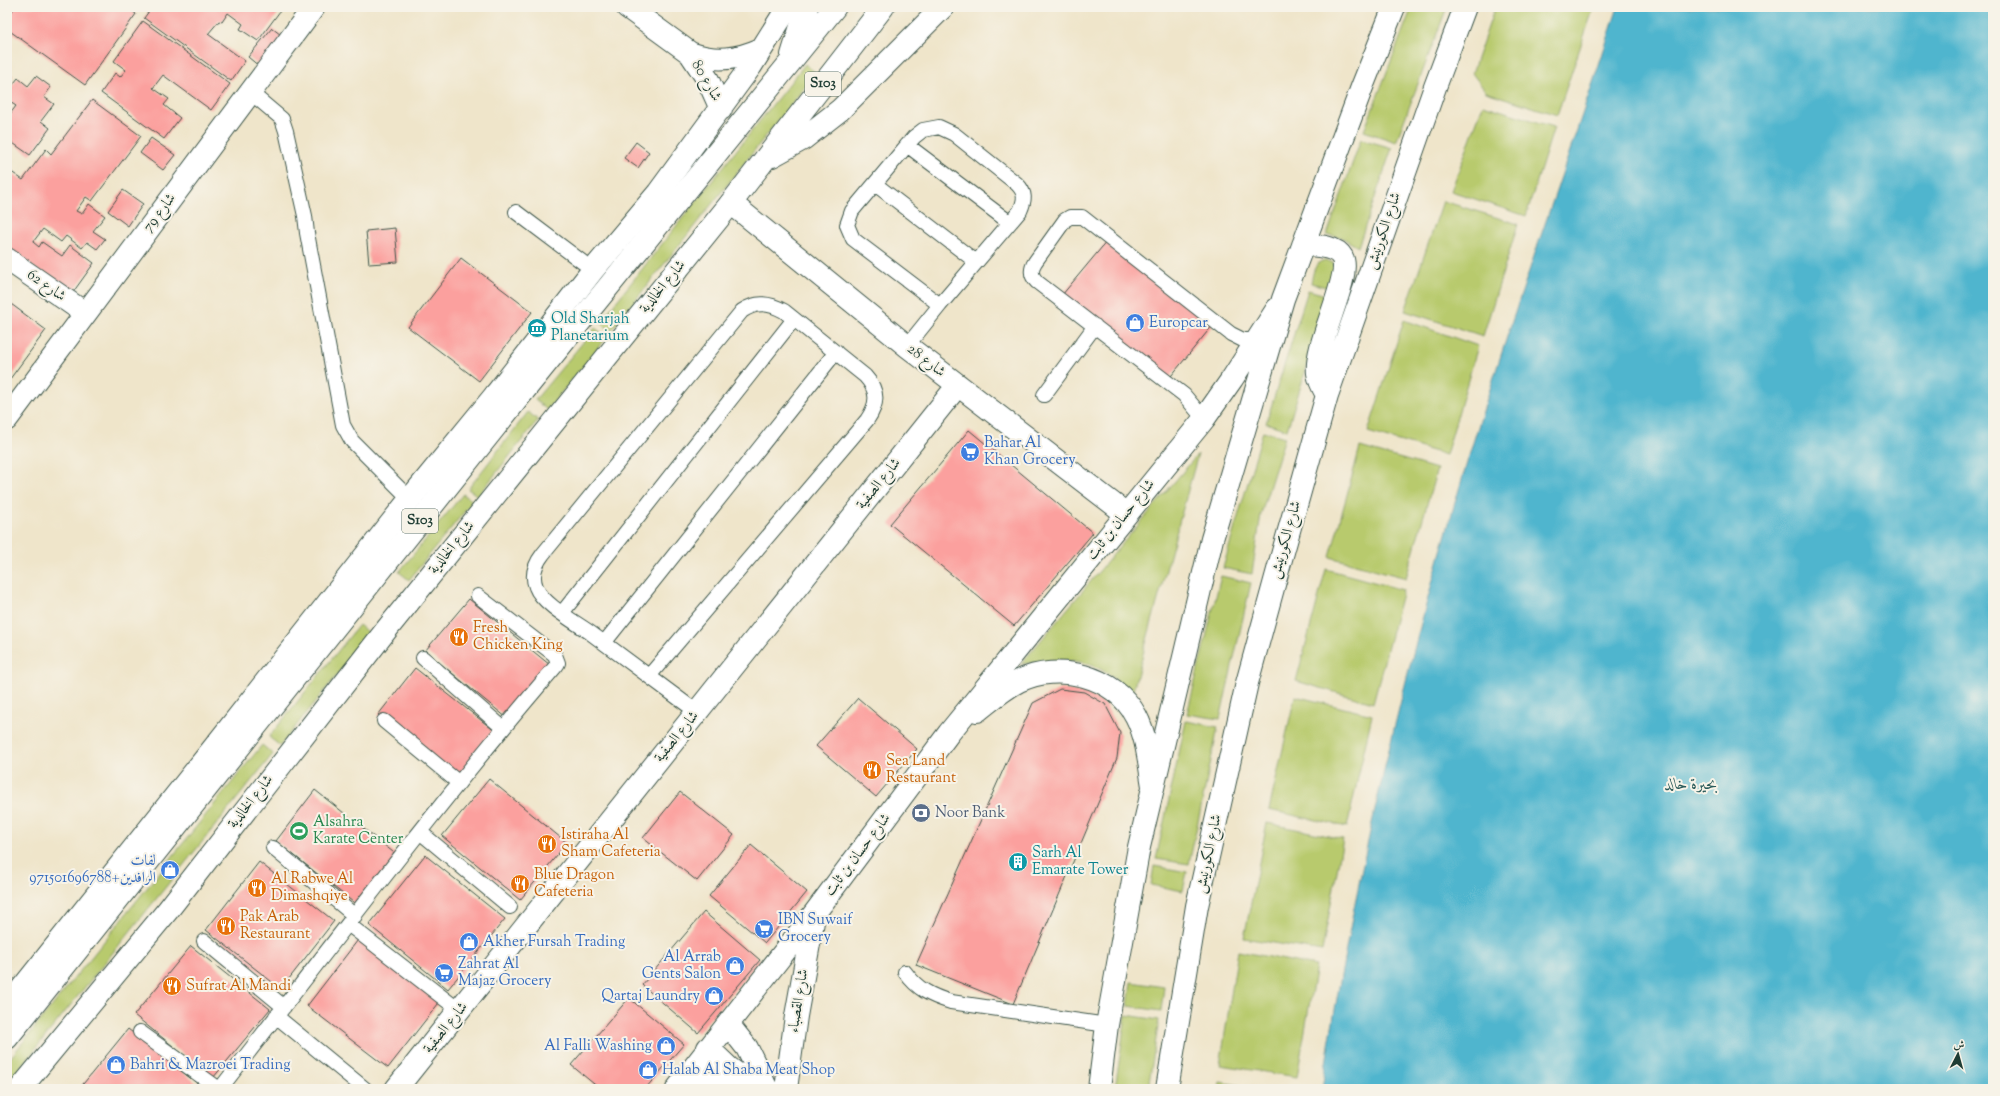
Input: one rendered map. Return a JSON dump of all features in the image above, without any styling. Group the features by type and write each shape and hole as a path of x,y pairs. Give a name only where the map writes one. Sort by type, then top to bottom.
{"main road":[{"name":"شارع 79","path":"7,419 314,7"},
{"name":"شارع 80","path":"627,7 690,53 704,58 719,60 741,57 762,49"},
{"path":"7,1007 204,761 410,499 496,394 593,270 658,193 721,108 762,49 788,7"},
{"path":"790,64 807,7"},
{"name":"S103","path":"7,1038 520,397 835,7"},
{"name":"شارع الخالدية","path":"20,1089 168,910 387,629 731,204 883,7"},
{"path":"762,162 803,139 822,125 875,76 942,7"},
{"path":"1099,1089 1107,1025 1127,908 1153,786 1212,539 1283,299 1362,87 1394,7"},
{"name":"شارع الكورنيش","path":"1167,1089 1197,906 1247,684 1327,395 1435,87 1465,7"},
{"name":"شارع 80","path":"690,53 708,80 721,108"},
{"name":"شارع 28","path":"731,204 958,386 1125,513"},
{"path":"1303,245 1332,249 1342,256 1344,262 1344,275 1323,336 1318,361 1318,373 1327,395"},
{"name":"شارع 62","path":"7,259 85,313"},
{"name":"شارع حسان بن ثابت","path":"679,1087 814,914 949,733 1125,513 1204,419 1258,340 1283,299"},
{"name":"شارع الصفية","path":"396,1089 460,1011 958,386"},
{"path":"496,394 520,397"},
{"name":"شارع حسان بن ثابت","path":"949,733 993,698 1018,681 1048,673 1064,672 1088,677 1099,682 1119,696 1135,715 1147,749 1153,786"},
{"name":"شارع القصباء","path":"786,1089 796,1016 814,914"},
{"path":"728,1024 747,1048 767,1089"},
{"path":"708,1048 729,1068 758,1089"},
{"path":"679,1087 699,1082 718,1082 748,1089"}],"lane":[{"path":"250,92 282,119 286,131 305,216 343,425 352,441 410,499"},
{"path":"907,346 940,305 975,261 1020,211 1024,202 1023,192 1017,184 954,134 939,128 928,128 918,133 907,145 849,216 847,225 850,235 857,243 940,305"},
{"path":"907,145 1009,222"},
{"path":"875,184 975,261"},
{"path":"516,212 593,270"},
{"path":"1204,419 1184,395 1038,282 1032,273 1032,267 1035,262 1065,220 1070,217 1082,217 1231,334 1243,340 1258,340"},
{"path":"649,676 872,412 876,396 871,382 794,319 775,306 766,303 757,304 742,311 537,561 534,570 536,588 541,595 562,613 697,712"},
{"path":"562,613 794,319"},
{"path":"1044,395 1095,326"},
{"path":"604,644 836,352"},
{"path":"140,1032 219,1089 420,832 503,728 558,663 555,655 478,596"},
{"path":"424,658 503,728"},
{"path":"384,721 459,783"},
{"path":"420,832 510,907"},
{"path":"273,848 352,920 460,1011"},
{"path":"204,940 280,1012 365,1089"},
{"path":"906,972 917,987 926,993 951,1002 1107,1025"}],"green space":[{"path":"1412,7 1447,7 1396,142 1364,131"},
{"path":"1495,7 1594,7 1557,115 1486,92 1472,73"},
{"path":"805,64 816,73 611,331 600,322"},
{"path":"1483,105 1554,127 1526,216 1451,191"},
{"path":"1361,139 1392,148 1358,247 1341,237 1327,235"},
{"path":"1443,201 1518,224 1483,336 1405,311"},
{"path":"1325,260 1334,263 1333,289 1311,283 1316,266 1321,261"},
{"path":"1308,290 1329,296 1287,430 1266,423"},
{"path":"1404,320 1478,346 1446,455 1368,432"},
{"path":"595,328 607,337 547,410 535,400"},
{"path":"528,412 538,420 478,496 468,489"},
{"path":"1263,431 1285,437 1261,514 1252,574 1223,568"},
{"path":"1360,447 1437,469 1406,578 1330,557"},
{"path":"1198,454 1132,694 1118,681 1105,672 1081,662 1055,661 1021,664"},
{"path":"463,494 473,501 409,580 399,572"},
{"path":"1326,569 1403,590 1373,703 1296,681"},
{"path":"1221,576 1251,583 1220,719 1187,714"},
{"path":"359,625 370,634 280,746 269,737"},
{"path":"1295,696 1372,715 1347,827 1269,810"},
{"path":"1186,721 1218,727 1189,864 1156,859"},
{"path":"262,745 273,754 7,1084 7,1062"},
{"path":"1267,823 1343,839 1322,951 1244,938"},
{"path":"1154,866 1187,872 1183,891 1151,885"},
{"path":"1238,951 1316,966 1297,1077 1220,1065"},
{"path":"1131,982 1164,987 1161,1011 1128,1006"},
{"path":"1126,1015 1159,1020 1148,1089 1115,1089"},
{"path":"1220,1082 1262,1089 1219,1089"}],"water":[{"name":"بحيرة خالد","path":"1618,7 1993,7 1993,1089 1322,1089 1347,942 1362,868 1378,795 1433,578 1473,443 1513,318"}],"building":[{"path":"15,7 127,7 136,14 85,85 7,29 7,18"},
{"path":"152,7 283,7 258,41 240,29 243,24 228,13 222,22 219,21 208,34 245,61 231,81 144,18"},
{"path":"143,21 230,84 211,110 163,75 153,88 169,99 164,105 180,118 164,139 101,93 115,73 120,77 126,70 114,61"},
{"path":"272,28 285,38 260,67 248,57"},
{"path":"7,71 13,76 7,83"},
{"path":"36,76 51,87 44,97 54,104 41,121 50,128 30,155 7,139 7,128 11,122 7,118 16,106 7,100 7,92 18,78 28,86"},
{"path":"92,100 141,136 92,201 86,197 76,211 82,214 89,204 105,216 93,231 105,239 97,249 87,242 82,248 66,236 61,242 43,229 33,242 39,247 42,242 62,256 70,245 94,263 71,295 7,248 7,169 23,180 46,149 51,154"},
{"path":"151,138 175,155 163,170 140,153"},
{"path":"636,142 649,152 638,168 624,158"},
{"path":"123,190 143,204 128,226 108,211"},
{"path":"395,228 398,262 369,264 366,231"},
{"path":"1107,241 1212,326 1167,381 1062,295"},
{"path":"461,258 532,312 479,381 408,327"},
{"path":"7,301 46,330 7,383"},
{"path":"969,430 1093,533 1014,626 890,524"},
{"path":"469,599 550,665 507,718 425,651"},
{"path":"415,668 496,732 458,779 378,715"},
{"name":"Sarh Al Emarate Tower","path":"1060,689 1084,692 1105,704 1120,733 1117,758 1013,1004 916,965 1033,703"},
{"path":"858,698 917,749 876,797 816,746"},
{"path":"489,779 567,843 520,900 442,836"},
{"path":"315,790 398,856 358,906 276,841"},
{"path":"680,792 734,835 697,881 643,838"},
{"path":"751,845 807,892 765,943 709,896"},
{"path":"425,855 505,919 448,989 369,925"},
{"path":"259,862 334,921 281,989 206,930"},
{"path":"704,912 760,960 698,1033 642,985"},
{"path":"361,936 442,999 388,1068 307,1006"},
{"path":"191,946 270,1009 213,1078 134,1015"},
{"path":"629,998 684,1044 645,1089 600,1089 571,1065"},
{"path":"128,1029 204,1089 79,1089"}],"place":[{"name":"Europcar","path":"1135,323"},
{"name":"Old Sharjah Planetarium","path":"537,328"},
{"name":"Bahar Al Khan Grocery","path":"970,452"},
{"name":"Fresh Chicken King","path":"459,637"},
{"name":"Sea Land Restaurant","path":"872,770"},
{"name":"Noor Bank","path":"921,813"},
{"name":"Alsahra Karate Center","path":"299,831"},
{"name":"Istiraha Al Sham Cafeteria","path":"547,844"},
{"name":"Sarh Al Emarate Tower","path":"1018,862"},
{"name":"لفات الرافدين+971501696788","path":"170,870"},
{"name":"Blue Dragon Cafeteria","path":"520,884"},
{"name":"Al Rabwe Al Dimashqiye","path":"257,888"},
{"name":"Pak Arab Restaurant","path":"226,926"},
{"name":"IBN Suwaif Grocery","path":"764,929"},
{"name":"Akher Fursah Trading","path":"469,942"},
{"name":"Al Arrab Gents Salon","path":"735,966"},
{"name":"Zahrat Al Majaz Grocery","path":"444,973"},
{"name":"Sufrat Al Mandi","path":"172,986"},
{"name":"Qartaj Laundry","path":"714,996"},
{"name":"Al Falli Washing","path":"666,1046"},
{"name":"Bahri & Mazroei Trading","path":"116,1065"},
{"name":"Halab Al Shaba Meat Shop","path":"648,1070"}]}
